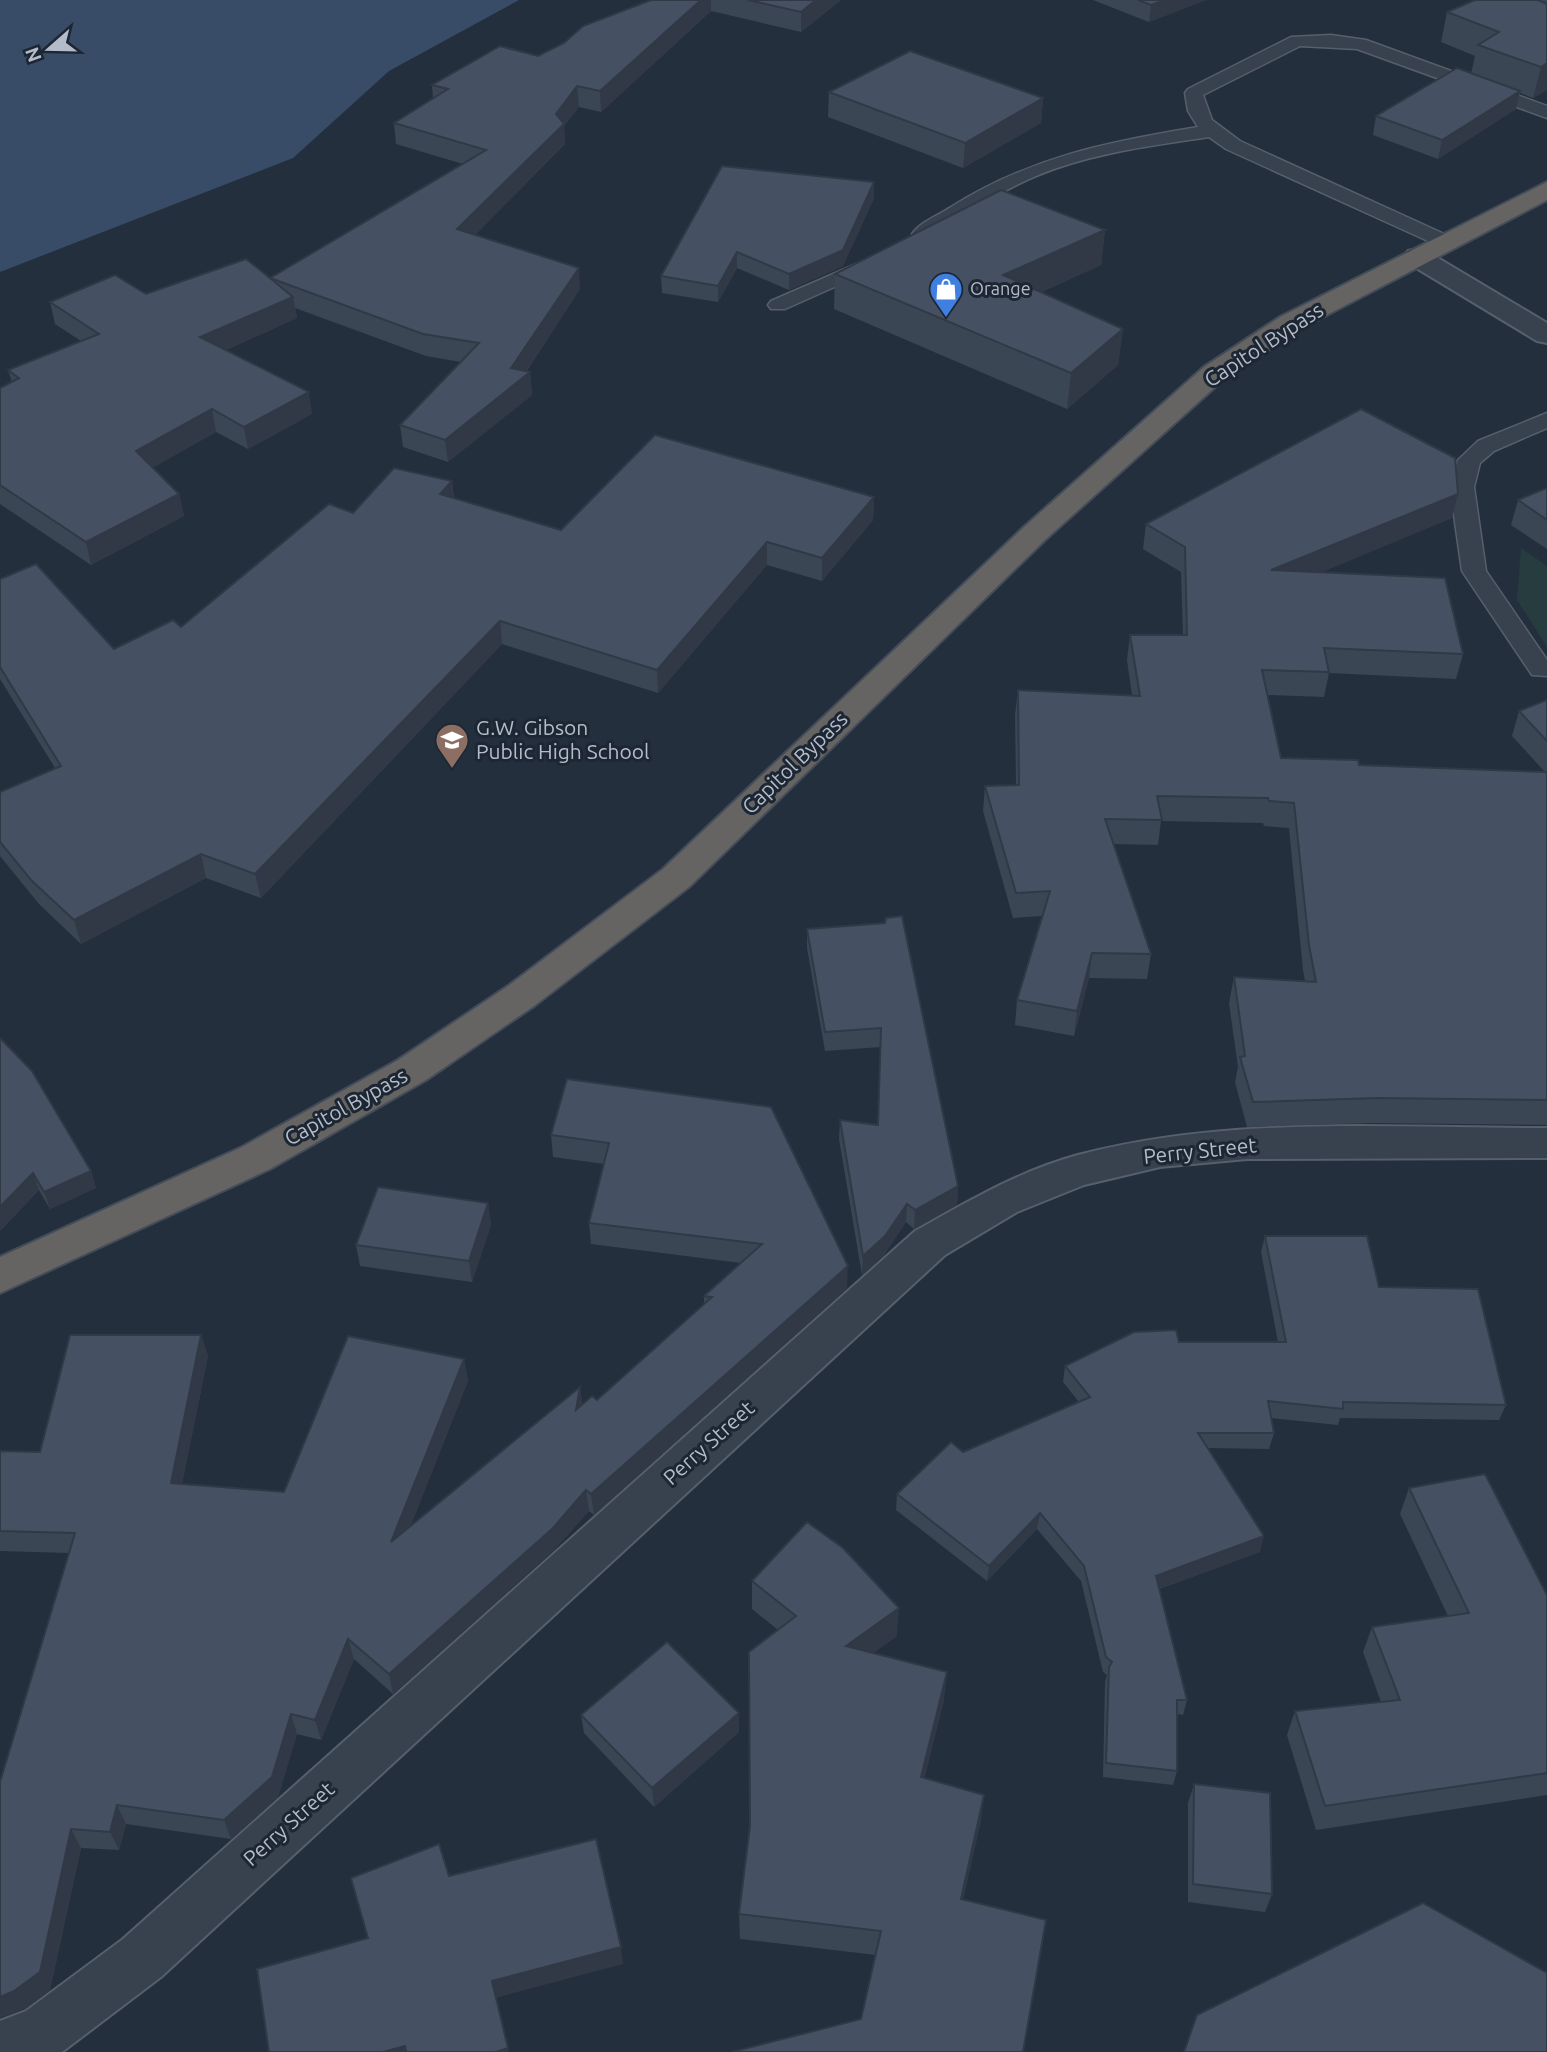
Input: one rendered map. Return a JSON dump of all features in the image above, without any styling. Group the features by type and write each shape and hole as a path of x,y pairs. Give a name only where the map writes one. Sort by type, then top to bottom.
{"highway":[{"name":"Capitol Bypass","path":"0,1276 256,1158 412,1070 521,996 676,878 1035,533 1214,373 1290,323 1547,190"}],"street":[{"path":"1431,249 1547,335"},
{"name":"Perry Street","path":"0,2048 42,2033 142,1958 930,1242 1002,1201 1065,1176 1160,1152 1247,1144 1547,1143"}],"lane":[{"path":"1431,249 1210,131 1194,106 1194,93 1297,41 1331,40 1360,44 1547,112"},
{"path":"778,305 897,248 1006,182 1050,164 1112,148 1210,131"},
{"path":"1541,670 1474,571 1462,487 1469,460 1486,446 1547,420"}],"green space":[{"path":"1521,548 1547,566 1547,647 1517,600"}],"water":[{"path":"0,0 519,0 389,71 293,158 0,272"}],"building":[{"path":"651,0 701,0 600,91 577,86 556,114 564,124 457,229 579,268 511,368 530,372 445,440 400,425 479,343 423,334 270,278 486,150 394,123 448,89 432,85 500,46 538,56 564,43 583,26"},
{"path":"748,0 816,0 801,12"},
{"path":"1138,0 1165,0 1151,5"},
{"path":"1475,0 1538,0 1547,4 1547,63 1541,67 1478,45 1499,32 1447,12"},
{"path":"910,51 1043,98 965,143 829,92"},
{"path":"1457,68 1520,91 1442,140 1376,116"},
{"path":"722,166 874,182 843,250 789,274 737,252 718,286 661,276"},
{"path":"1001,190 1105,230 1003,275 1123,329 1071,373 835,274"},
{"path":"246,259 293,297 200,337 309,392 244,427 212,409 136,451 179,494 86,542 0,485 0,388 19,378 8,370 99,334 50,302 115,275 146,294"},
{"path":"1361,409 1455,458 1458,494 1271,570 1445,578 1463,654 1324,648 1329,672 1262,670 1281,758 1358,760 1359,765 1547,772 1547,1100 1377,1098 1253,1102 1240,1057 1245,1056 1234,977 1316,982 1309,945 1294,803 1269,801 1268,798 1157,796 1162,820 1105,819 1151,954 1092,953 1077,1011 1017,1000 1050,891 1016,893 985,786 1019,785 1018,690 1140,696 1130,635 1187,635 1185,547 1146,524"},
{"path":"655,435 874,497 822,558 767,542 657,670 500,621 255,874 201,854 74,920 31,880 0,842 0,792 61,766 0,667 0,579 36,564 114,649 173,620 181,627 329,504 353,513 394,468 452,481 440,494 561,530"},
{"path":"1547,488 1547,520 1518,500"},
{"path":"1547,700 1547,741 1519,711"},
{"path":"902,916 958,1186 915,1210 907,1204 885,1236 863,1256 840,1120 878,1125 881,1028 825,1032 807,929 885,923 886,918"},
{"path":"0,1038 32,1071 91,1171 44,1192 33,1173 0,1207"},
{"path":"567,1079 771,1107 848,1266 591,1494 586,1490 552,1529 389,1674 348,1639 315,1720 291,1714 272,1777 224,1820 117,1805 110,1832 71,1829 40,1972 14,1991 0,1997 0,1782 75,1533 0,1531 0,1451 40,1452 70,1335 201,1335 171,1483 284,1492 348,1336 464,1359 391,1542 580,1387 576,1410 592,1396 597,1400 712,1297 704,1296 762,1244 589,1223 609,1143 551,1135"},
{"path":"378,1187 488,1203 469,1261 356,1245"},
{"path":"1265,1236 1367,1236 1379,1287 1478,1289 1506,1405 1343,1402 1343,1409 1268,1401 1274,1433 1198,1433 1264,1536 1156,1576 1187,1700 1177,1700 1177,1771 1106,1763 1109,1667 1112,1662 1106,1657 1084,1566 1040,1513 989,1566 897,1494 951,1442 963,1452 1090,1397 1065,1366 1134,1332 1176,1330 1179,1342 1286,1342"},
{"path":"1485,1474 1547,1595 1547,1773 1325,1806 1295,1711 1400,1700 1372,1627 1469,1613 1409,1488"},
{"path":"807,1522 843,1548 899,1608 846,1646 947,1672 921,1777 984,1795 961,1899 1046,1920 1023,2052 732,2052 861,2019 881,1931 739,1914 750,1826 749,1652 796,1616 752,1581"},
{"path":"667,1642 739,1713 652,1788 581,1715"},
{"path":"1194,1784 1270,1793 1272,1894 1193,1884"},
{"path":"596,1839 621,1947 492,1981 508,2048 496,2052 406,2052 405,2046 383,2052 269,2052 257,1969 368,1938 351,1878 439,1844 449,1876"},
{"path":"1423,1903 1547,1973 1547,2052 1184,2052 1197,2015"}],"place":[{"name":"Orange","path":"946,319"},
{"name":"G.W. Gibson Public High School","path":"452,770"}]}
